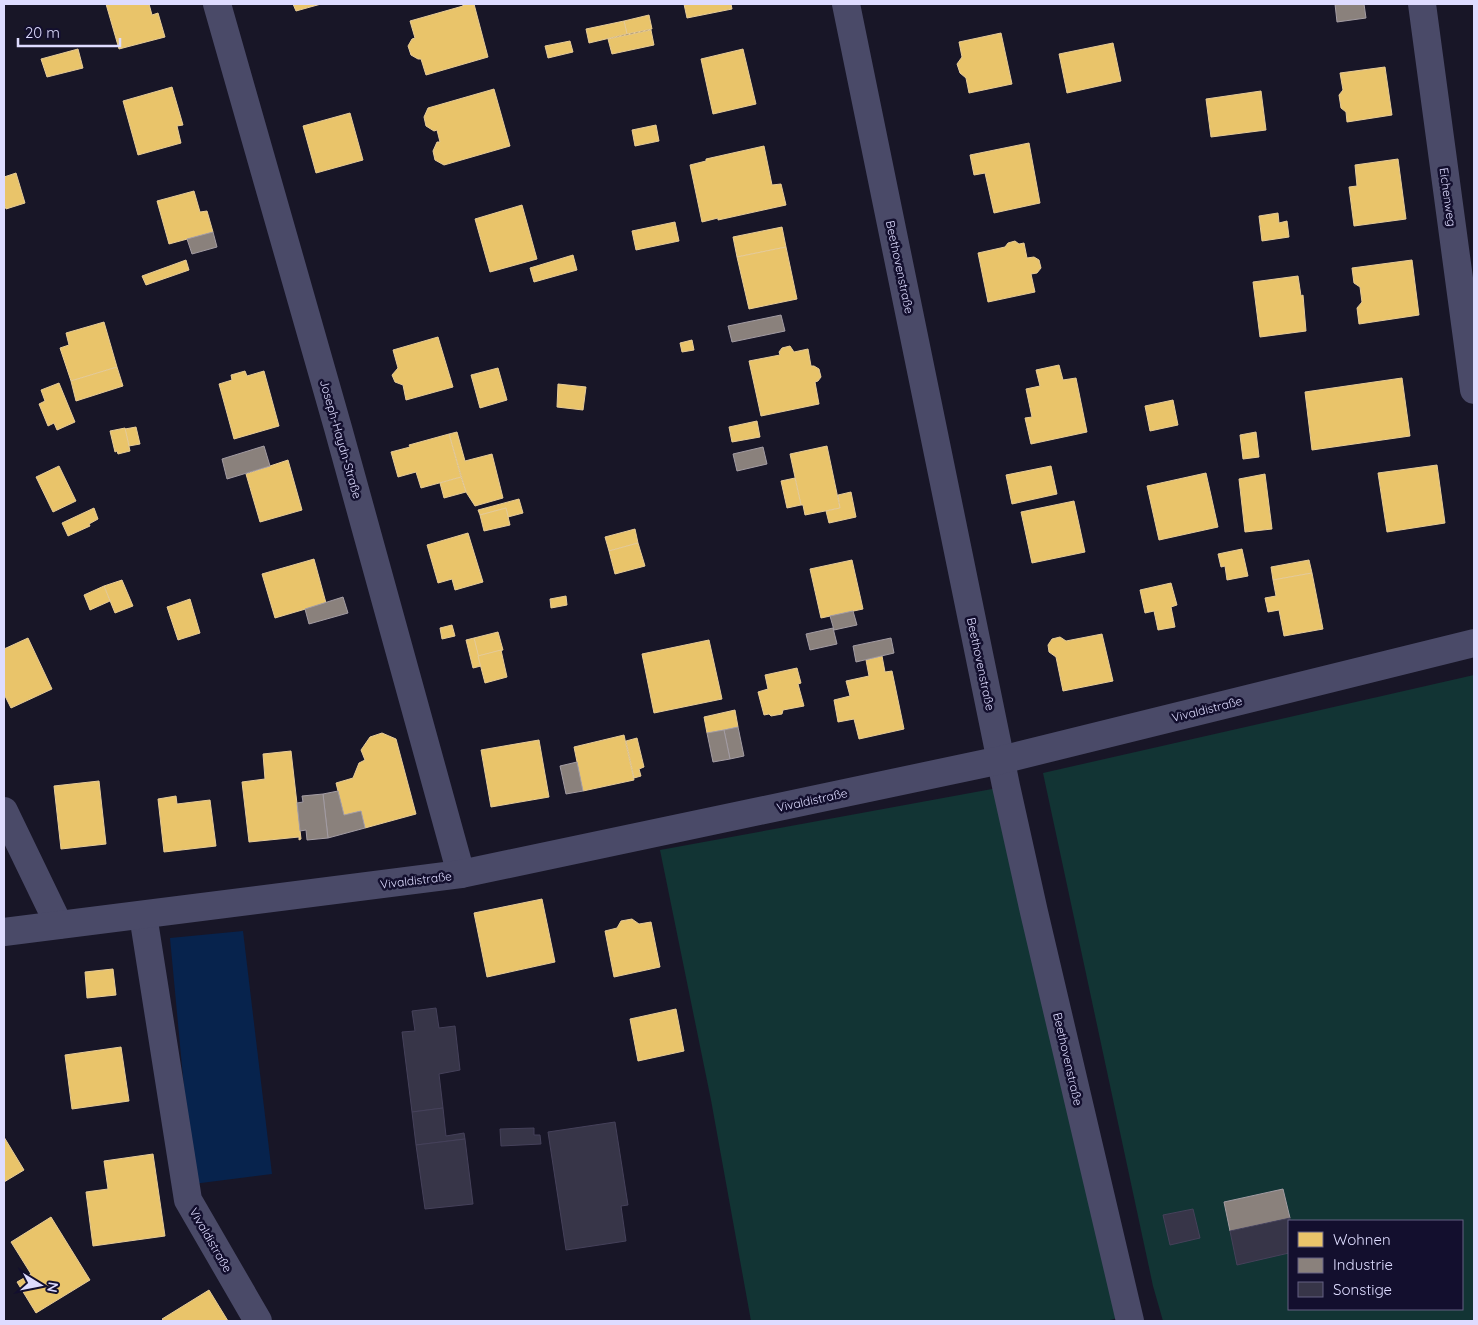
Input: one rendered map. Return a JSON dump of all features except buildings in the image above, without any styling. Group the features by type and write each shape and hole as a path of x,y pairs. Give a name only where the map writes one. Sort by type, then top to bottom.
{"street":[{"name":"Joseph-Haydn-Straße","path":"217,4 338,428 461,874"},
{"name":"Beethovenstraße","path":"846,4 1001,760 1034,912 1130,1321"},
{"name":"Eichenweg","path":"1422,4 1474,390"},
{"name":"Vivaldistraße","path":"4,932 461,874 1001,760 1474,643"},
{"path":"4,811 59,925"},
{"name":"Vivaldistraße","path":"143,915 188,1200 258,1321"}],"green space":[{"path":"1474,675 1474,1321 1163,1321 1153,1286 1043,773"},
{"path":"1003,787 1118,1318 1106,1321 751,1321 711,1100 660,850"}],"water":[{"path":"243,931 272,1174 193,1184 170,938"}]}
